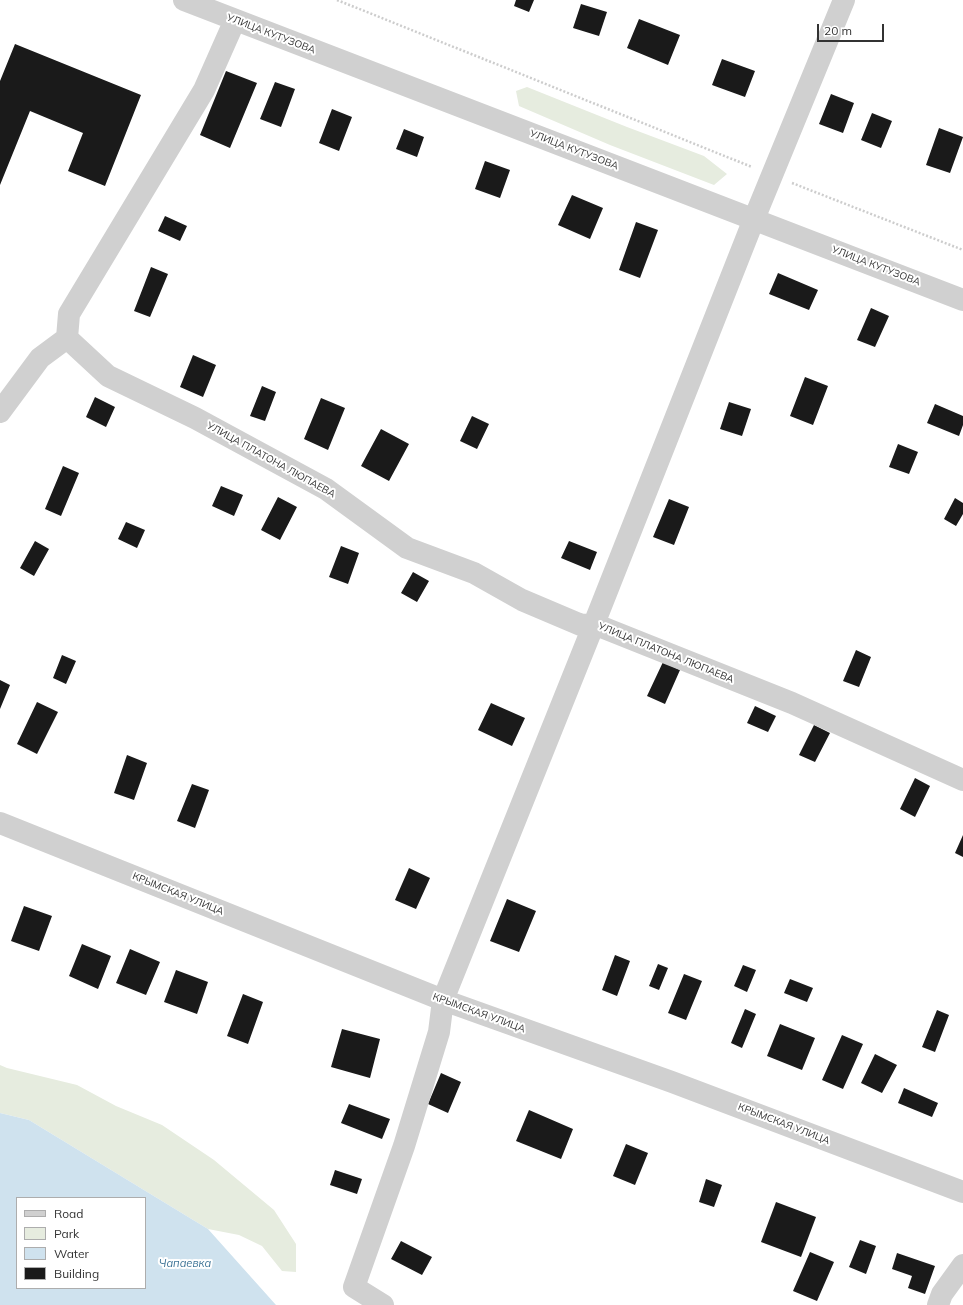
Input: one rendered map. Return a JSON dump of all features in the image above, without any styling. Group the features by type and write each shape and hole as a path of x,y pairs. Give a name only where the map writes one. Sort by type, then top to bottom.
{"street":[{"path":"383,1305 354,1287 404,1146 439,1032 443,1000 754,219 844,0"},
{"name":"УЛИЦА КУТУЗОВА","path":"197,2 235,20 963,300"},
{"path":"0,412 40,358 67,338 69,314 204,90 235,20"},
{"name":"УЛИЦА ПЛАТОНА ЛЮПАЕВА","path":"67,338 108,376 195,418 326,489 407,548 474,573 522,600 580,625 594,624 792,703 963,780"},
{"name":"КРЫМСКАЯ УЛИЦА","path":"0,823 443,1000 672,1082 963,1192"},
{"path":"938,1305 942,1294 963,1265"}],"path":[{"path":"337,0 963,250"}],"green space":[{"path":"527,87 704,156 727,174 714,185 610,145 519,106 516,91"},
{"path":"0,1065 77,1085 116,1106 162,1125 214,1160 274,1210 296,1244 296,1272 282,1271 262,1246 239,1235 208,1229 29,1120 0,1113"}],"water":[{"name":"Чапаевка","path":"0,1113 29,1120 208,1229 276,1305 0,1305"}],"building":[{"path":"516,0 534,0 529,12 514,6"},
{"path":"581,4 607,12 599,36 573,28"},
{"path":"639,19 680,35 668,65 627,48"},
{"path":"15,44 141,95 105,186 68,171 83,133 30,111 0,185 0,81"},
{"path":"722,59 755,71 745,97 712,85"},
{"path":"226,71 257,83 230,148 200,135"},
{"path":"275,82 295,89 281,127 260,119"},
{"path":"831,94 854,103 843,133 819,124"},
{"path":"332,109 352,117 339,151 319,143"},
{"path":"872,113 892,121 881,148 861,140"},
{"path":"939,128 963,137 950,173 926,165"},
{"path":"404,129 424,137 417,157 396,149"},
{"path":"485,161 510,170 500,198 475,189"},
{"path":"572,195 603,208 590,239 558,225"},
{"path":"165,216 187,226 180,241 158,231"},
{"path":"636,222 658,230 640,278 619,270"},
{"path":"151,267 168,274 150,317 134,311"},
{"path":"778,273 818,290 809,310 769,294"},
{"path":"871,308 889,316 875,347 857,340"},
{"path":"193,355 216,365 203,397 180,387"},
{"path":"805,377 828,386 813,425 790,416"},
{"path":"262,386 276,392 265,421 250,416"},
{"path":"95,397 115,407 106,427 86,417"},
{"path":"321,398 345,408 328,450 304,439"},
{"path":"729,402 751,409 742,436 720,429"},
{"path":"935,404 963,416 963,425 959,436 927,423"},
{"path":"472,416 489,424 477,449 460,441"},
{"path":"381,429 409,444 389,481 361,466"},
{"path":"898,444 918,452 909,474 889,467"},
{"path":"63,466 79,473 61,516 45,509"},
{"path":"221,486 243,495 234,516 212,506"},
{"path":"278,497 297,507 280,540 261,530"},
{"path":"955,498 963,503 963,514 956,526 944,519"},
{"path":"669,499 689,507 674,545 653,537"},
{"path":"126,522 145,530 137,548 118,539"},
{"path":"35,541 49,549 34,576 20,568"},
{"path":"569,541 597,552 590,570 561,558"},
{"path":"341,546 359,553 348,584 329,577"},
{"path":"413,572 429,581 417,602 401,593"},
{"path":"856,650 871,657 859,687 843,681"},
{"path":"62,655 76,661 66,684 53,678"},
{"path":"663,662 680,670 665,704 647,696"},
{"path":"0,680 10,685 0,709"},
{"path":"37,702 58,712 37,754 17,744"},
{"path":"491,703 525,718 512,746 478,730"},
{"path":"755,706 776,716 768,732 747,723"},
{"path":"814,725 830,733 815,762 799,755"},
{"path":"127,755 147,763 134,800 114,793"},
{"path":"915,778 930,786 915,817 900,809"},
{"path":"192,784 209,790 195,828 177,821"},
{"path":"963,835 963,857 955,853"},
{"path":"409,868 430,878 416,909 395,900"},
{"path":"507,899 536,911 519,952 490,941"},
{"path":"24,906 52,916 39,951 11,941"},
{"path":"82,944 111,956 98,989 69,976"},
{"path":"130,949 160,962 146,995 116,983"},
{"path":"615,955 630,961 617,996 602,990"},
{"path":"658,964 668,968 659,990 649,986"},
{"path":"743,965 756,970 747,992 734,986"},
{"path":"176,970 208,982 197,1014 164,1002"},
{"path":"684,974 702,981 686,1020 668,1013"},
{"path":"790,979 813,988 807,1002 784,993"},
{"path":"243,994 263,1002 248,1044 227,1036"},
{"path":"745,1009 756,1014 742,1048 731,1043"},
{"path":"937,1010 949,1015 935,1052 922,1047"},
{"path":"780,1024 815,1038 802,1070 767,1056"},
{"path":"342,1029 380,1039 370,1078 331,1067"},
{"path":"842,1035 863,1044 843,1089 822,1080"},
{"path":"875,1054 897,1065 882,1093 861,1083"},
{"path":"441,1073 461,1082 448,1113 428,1104"},
{"path":"904,1088 938,1103 932,1117 898,1103"},
{"path":"349,1104 390,1119 382,1139 341,1123"},
{"path":"529,1110 573,1129 561,1159 516,1141"},
{"path":"626,1144 648,1153 635,1185 613,1176"},
{"path":"335,1170 362,1179 357,1194 330,1185"},
{"path":"706,1179 722,1185 714,1207 699,1202"},
{"path":"776,1202 816,1217 801,1257 761,1242"},
{"path":"860,1240 876,1246 866,1274 849,1267"},
{"path":"401,1241 432,1257 422,1275 391,1259"},
{"path":"810,1252 834,1262 817,1301 793,1291"},
{"path":"897,1253 935,1266 925,1294 908,1288 912,1276 892,1269"}]}
